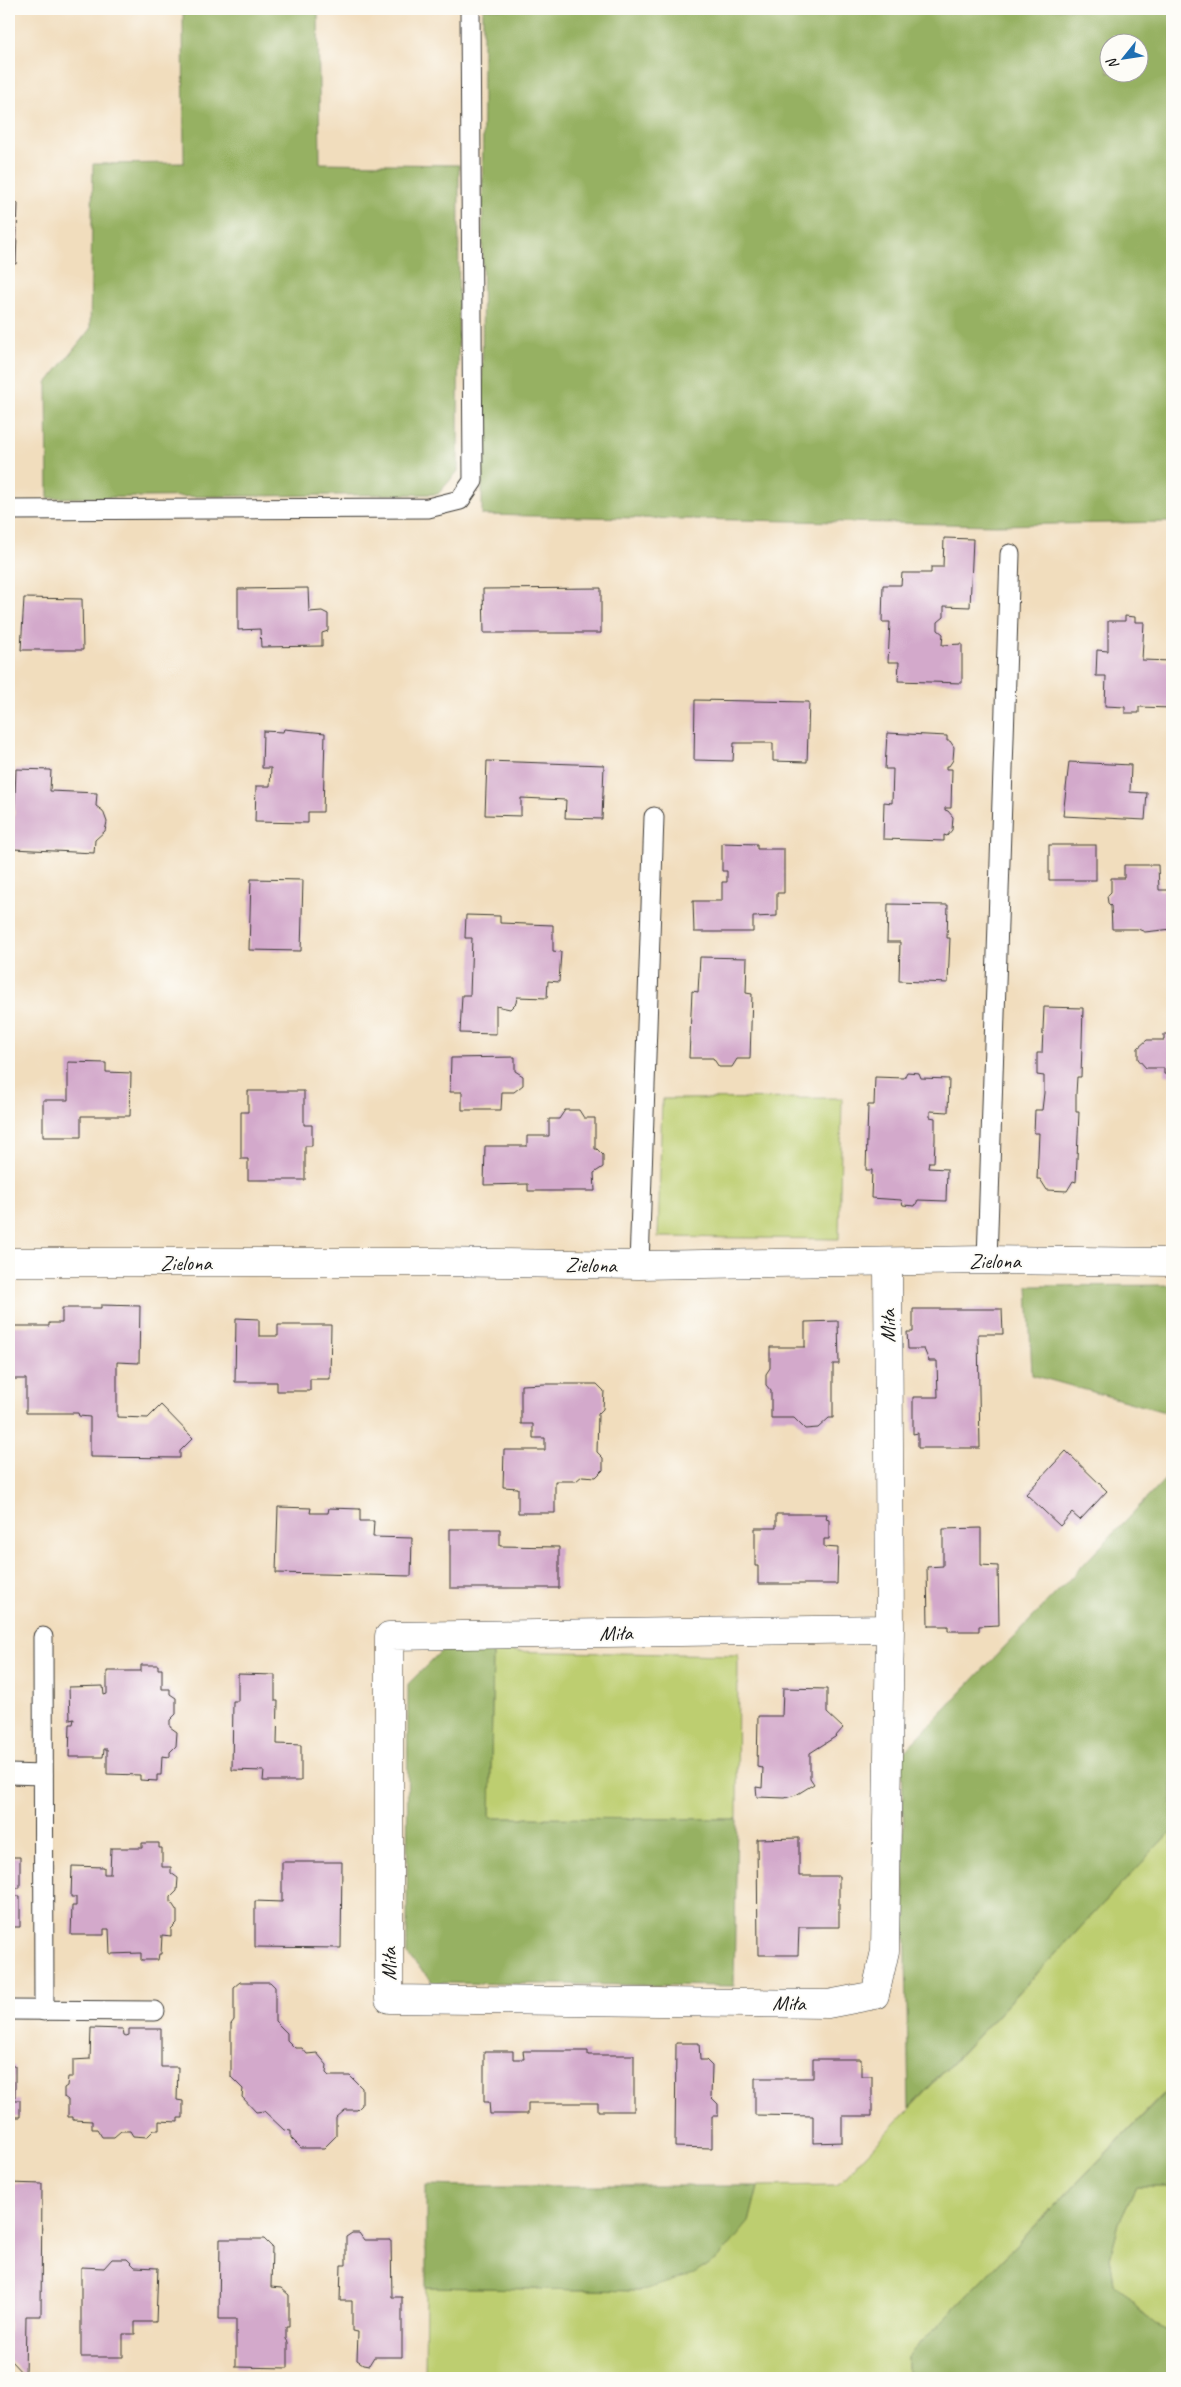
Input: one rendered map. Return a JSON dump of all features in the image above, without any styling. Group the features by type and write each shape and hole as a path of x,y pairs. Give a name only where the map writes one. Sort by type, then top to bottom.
{"street":[{"name":"Zielona","path":"9,1262 438,1262 639,1265 888,1263 988,1260 1172,1262"},
{"name":"Miła","path":"888,1263 890,1629 885,1951 875,1995 828,2004 389,1999 389,1636 890,1629"}],"lane":[{"path":"9,510 428,508 460,500 473,481 470,9"},
{"path":"988,1260 1010,554"},
{"path":"639,1265 654,817"},
{"path":"43,1638 44,2011"},
{"path":"9,1774 43,1775"},
{"path":"9,2010 155,2011"}],"green space":[{"path":"183,9 318,9 320,163 459,165 458,471 438,494 48,498 47,383 90,329 93,164 184,163"},
{"path":"483,9 1172,9 1172,522 996,525 482,515"},
{"path":"842,1098 839,1239 658,1237 662,1099"},
{"path":"1172,1285 1172,1414 1032,1375 1028,1286"},
{"path":"1172,1472 1172,1831 909,2108 902,1754"},
{"path":"441,1651 493,1651 490,1818 737,1819 734,1986 434,1983 407,1955 408,1684"},
{"path":"493,1651 738,1655 737,1819 490,1818"},
{"path":"1172,1831 1172,2085 908,2356 908,2378 425,2378 426,2287 640,2291 749,2222 758,2186 837,2185"},
{"path":"1172,2086 1172,2187 1136,2187 1119,2223 1110,2258 1114,2283 1155,2325 1172,2333 1172,2378 908,2378 908,2356"},
{"path":"426,2185 758,2186 749,2222 719,2258 694,2274 640,2291 426,2287"},
{"path":"1136,2187 1172,2187 1172,2333 1155,2325 1114,2283 1110,2258 1119,2223"}],"building":[{"path":"9,203 18,203 16,264 9,263"},
{"path":"944,538 973,539 970,607 944,606 944,617 938,622 938,630 943,634 942,645 962,644 962,683 898,681 899,662 888,662 890,622 882,622 883,585 901,585 902,573 931,573 931,567 943,567"},
{"path":"308,588 309,612 322,611 328,614 328,631 322,633 322,646 261,647 260,629 238,630 238,589"},
{"path":"601,588 601,633 484,633 483,589"},
{"path":"24,598 82,599 83,650 21,650"},
{"path":"1125,616 1135,617 1135,622 1144,622 1142,660 1172,661 1172,708 1139,707 1139,713 1125,713 1125,707 1105,706 1106,676 1096,676 1097,650 1108,651 1108,621 1125,621"},
{"path":"695,700 809,702 807,762 773,761 773,743 734,743 733,761 694,760"},
{"path":"284,729 325,733 323,812 308,812 308,823 255,822 256,786 270,786 271,768 262,768 263,731 283,732"},
{"path":"887,733 947,736 947,741 950,741 954,747 953,760 949,766 946,766 946,769 952,769 951,808 945,808 945,810 953,817 952,830 947,836 944,835 944,841 883,839 884,802 892,803 893,769 885,769"},
{"path":"487,761 604,765 602,819 565,818 566,800 521,798 521,816 485,815"},
{"path":"1069,762 1131,765 1130,792 1147,793 1145,820 1063,816"},
{"path":"16,769 51,770 50,791 97,793 96,806 103,811 107,822 105,831 95,840 94,853 13,849"},
{"path":"722,843 757,844 757,849 784,849 784,893 777,893 777,916 753,917 753,932 694,932 693,901 722,901 722,882 727,882 727,871 722,871"},
{"path":"1049,845 1096,845 1096,880 1049,880"},
{"path":"1124,865 1158,865 1159,890 1172,890 1172,929 1145,932 1138,929 1112,929 1111,906 1108,903 1107,896 1111,892 1111,878 1124,878"},
{"path":"251,879 303,880 301,951 249,950"},
{"path":"888,904 948,905 947,938 950,938 948,983 899,981 900,942 887,942"},
{"path":"466,915 500,916 500,923 553,925 553,951 561,952 559,982 548,981 547,998 517,997 516,1003 510,1009 496,1006 496,1034 460,1033 462,995 470,995 472,938 465,938"},
{"path":"700,957 747,958 746,993 752,994 750,1059 737,1059 732,1067 719,1067 713,1058 689,1058 692,991 698,992"},
{"path":"1044,1007 1083,1008 1081,1077 1077,1077 1076,1094 1076,1112 1079,1112 1076,1182 1073,1181 1067,1191 1047,1190 1040,1179 1037,1179 1039,1133 1034,1133 1035,1110 1042,1110 1044,1076 1037,1075 1037,1053 1042,1053"},
{"path":"1164,1034 1172,1034 1172,1075 1164,1074 1164,1068 1146,1068 1138,1059 1138,1048 1147,1040 1164,1040"},
{"path":"515,1057 515,1071 523,1076 523,1085 514,1092 502,1092 501,1110 462,1110 462,1092 450,1092 451,1058"},
{"path":"68,1062 106,1063 106,1072 131,1073 130,1116 81,1116 81,1137 43,1137 43,1100 68,1100"},
{"path":"907,1072 919,1073 921,1078 949,1079 948,1112 930,1111 930,1117 935,1118 935,1140 934,1162 929,1162 928,1168 947,1169 946,1201 918,1200 915,1206 903,1205 901,1200 871,1198 872,1170 866,1170 868,1105 874,1105 875,1077 904,1078"},
{"path":"248,1091 304,1091 304,1125 312,1125 312,1146 305,1146 305,1180 248,1180 248,1159 241,1159 241,1112 248,1112"},
{"path":"565,1110 579,1110 584,1118 595,1118 595,1149 603,1155 603,1167 594,1173 595,1191 528,1191 528,1184 484,1185 485,1146 527,1146 527,1136 549,1136 549,1119 559,1119"},
{"path":"101,1305 140,1306 139,1363 117,1362 117,1417 148,1418 161,1405 193,1438 180,1451 180,1458 90,1457 90,1417 79,1416 78,1413 26,1413 26,1379 9,1379 9,1326 49,1326 49,1323 62,1323 62,1308 101,1308"},
{"path":"913,1309 1002,1309 1003,1334 978,1334 980,1448 918,1448 918,1433 913,1434 913,1397 938,1397 937,1361 929,1361 924,1349 908,1349 907,1332 913,1332"},
{"path":"236,1318 259,1319 259,1336 278,1336 278,1325 331,1325 330,1379 310,1379 310,1391 277,1391 277,1382 235,1382"},
{"path":"838,1321 839,1364 833,1364 833,1418 829,1418 818,1428 805,1429 794,1418 771,1418 771,1391 766,1385 766,1374 770,1368 770,1347 805,1347 805,1322"},
{"path":"597,1384 604,1391 603,1409 598,1414 597,1452 603,1458 603,1470 596,1477 582,1476 576,1481 555,1481 555,1513 518,1513 518,1488 503,1487 504,1450 545,1450 545,1438 533,1438 533,1424 521,1424 521,1385"},
{"path":"1066,1451 1107,1491 1080,1520 1072,1513 1060,1526 1026,1494"},
{"path":"278,1507 311,1508 310,1513 328,1513 329,1508 360,1509 360,1521 374,1521 373,1537 412,1538 411,1576 276,1573"},
{"path":"776,1514 827,1514 826,1519 829,1520 829,1539 824,1539 824,1547 838,1548 837,1584 758,1584 758,1566 755,1566 755,1528 776,1528"},
{"path":"981,1528 981,1565 998,1566 999,1625 979,1626 979,1631 948,1631 948,1626 928,1626 927,1567 943,1566 943,1529"},
{"path":"450,1529 500,1529 500,1546 559,1547 559,1588 450,1588"},
{"path":"141,1665 158,1665 158,1669 162,1669 162,1689 170,1689 170,1694 176,1698 176,1714 170,1720 170,1727 177,1732 176,1746 170,1752 170,1757 162,1756 161,1775 157,1775 157,1781 140,1780 140,1775 107,1774 107,1749 104,1749 103,1757 69,1757 70,1724 73,1724 74,1719 70,1720 69,1687 103,1686 104,1695 107,1694 107,1671 141,1671"},
{"path":"238,1674 275,1675 275,1701 278,1701 277,1744 301,1745 301,1781 263,1781 264,1771 232,1770 233,1701 238,1701"},
{"path":"783,1688 827,1689 827,1713 843,1728 835,1737 810,1753 810,1778 814,1784 796,1795 785,1798 757,1797 756,1787 762,1788 763,1768 757,1767 758,1716 782,1716"},
{"path":"799,1838 799,1876 839,1876 839,1927 799,1927 798,1955 758,1955 757,1839"},
{"path":"142,1843 159,1843 159,1848 162,1848 162,1867 171,1867 171,1873 178,1878 177,1891 171,1897 171,1902 177,1911 177,1923 171,1929 171,1936 162,1935 161,1954 159,1954 158,1960 141,1960 141,1953 110,1954 109,1929 104,1929 104,1935 71,1935 72,1906 76,1906 76,1897 71,1897 72,1866 104,1867 104,1874 110,1874 111,1848 142,1848"},
{"path":"9,1857 20,1857 20,1888 16,1888 15,1892 16,1896 20,1896 20,1927 9,1927"},
{"path":"282,1862 342,1862 341,1948 255,1947 255,1901 282,1902"},
{"path":"240,1982 270,1982 275,1987 275,2021 287,2033 287,2040 295,2048 302,2048 307,2054 317,2053 327,2065 326,2073 329,2076 350,2076 362,2088 362,2105 357,2110 345,2110 336,2118 336,2136 324,2148 301,2148 291,2138 291,2131 284,2130 264,2111 256,2112 242,2097 243,2089 231,2077 231,2024 234,2020 234,1987"},
{"path":"91,2028 123,2029 126,2036 129,2035 129,2029 161,2029 161,2067 178,2067 177,2100 183,2101 183,2118 178,2118 178,2122 159,2121 159,2130 154,2130 147,2137 133,2136 130,2131 121,2131 114,2137 102,2137 97,2129 92,2129 92,2121 73,2120 73,2117 68,2117 68,2100 64,2097 64,2088 67,2086 68,2077 73,2077 73,2060 90,2059"},
{"path":"676,2043 699,2043 700,2060 706,2060 712,2066 711,2097 718,2104 718,2116 712,2116 712,2148 675,2147"},
{"path":"484,2051 513,2051 513,2059 524,2059 523,2051 588,2051 588,2055 634,2055 634,2111 598,2111 598,2103 528,2103 528,2114 490,2114 489,2102 484,2102"},
{"path":"813,2059 861,2059 861,2076 872,2076 872,2116 842,2116 842,2142 813,2143 813,2116 755,2115 755,2078 813,2078"},
{"path":"9,2066 15,2066 15,2100 20,2100 20,2117 15,2117 14,2121 9,2121"},
{"path":"9,2183 42,2184 41,2316 26,2316 25,2376 9,2359"},
{"path":"352,2233 359,2233 364,2240 391,2240 392,2297 402,2297 402,2357 374,2357 369,2365 357,2360 358,2332 352,2331 352,2301 340,2301 341,2265 346,2265 346,2237"},
{"path":"220,2239 264,2239 272,2247 271,2287 281,2288 289,2295 289,2327 286,2327 288,2368 236,2367 236,2319 219,2319"},
{"path":"112,2259 127,2259 135,2267 158,2268 156,2322 135,2322 135,2334 123,2334 123,2357 81,2357 81,2267 104,2268"}]}
